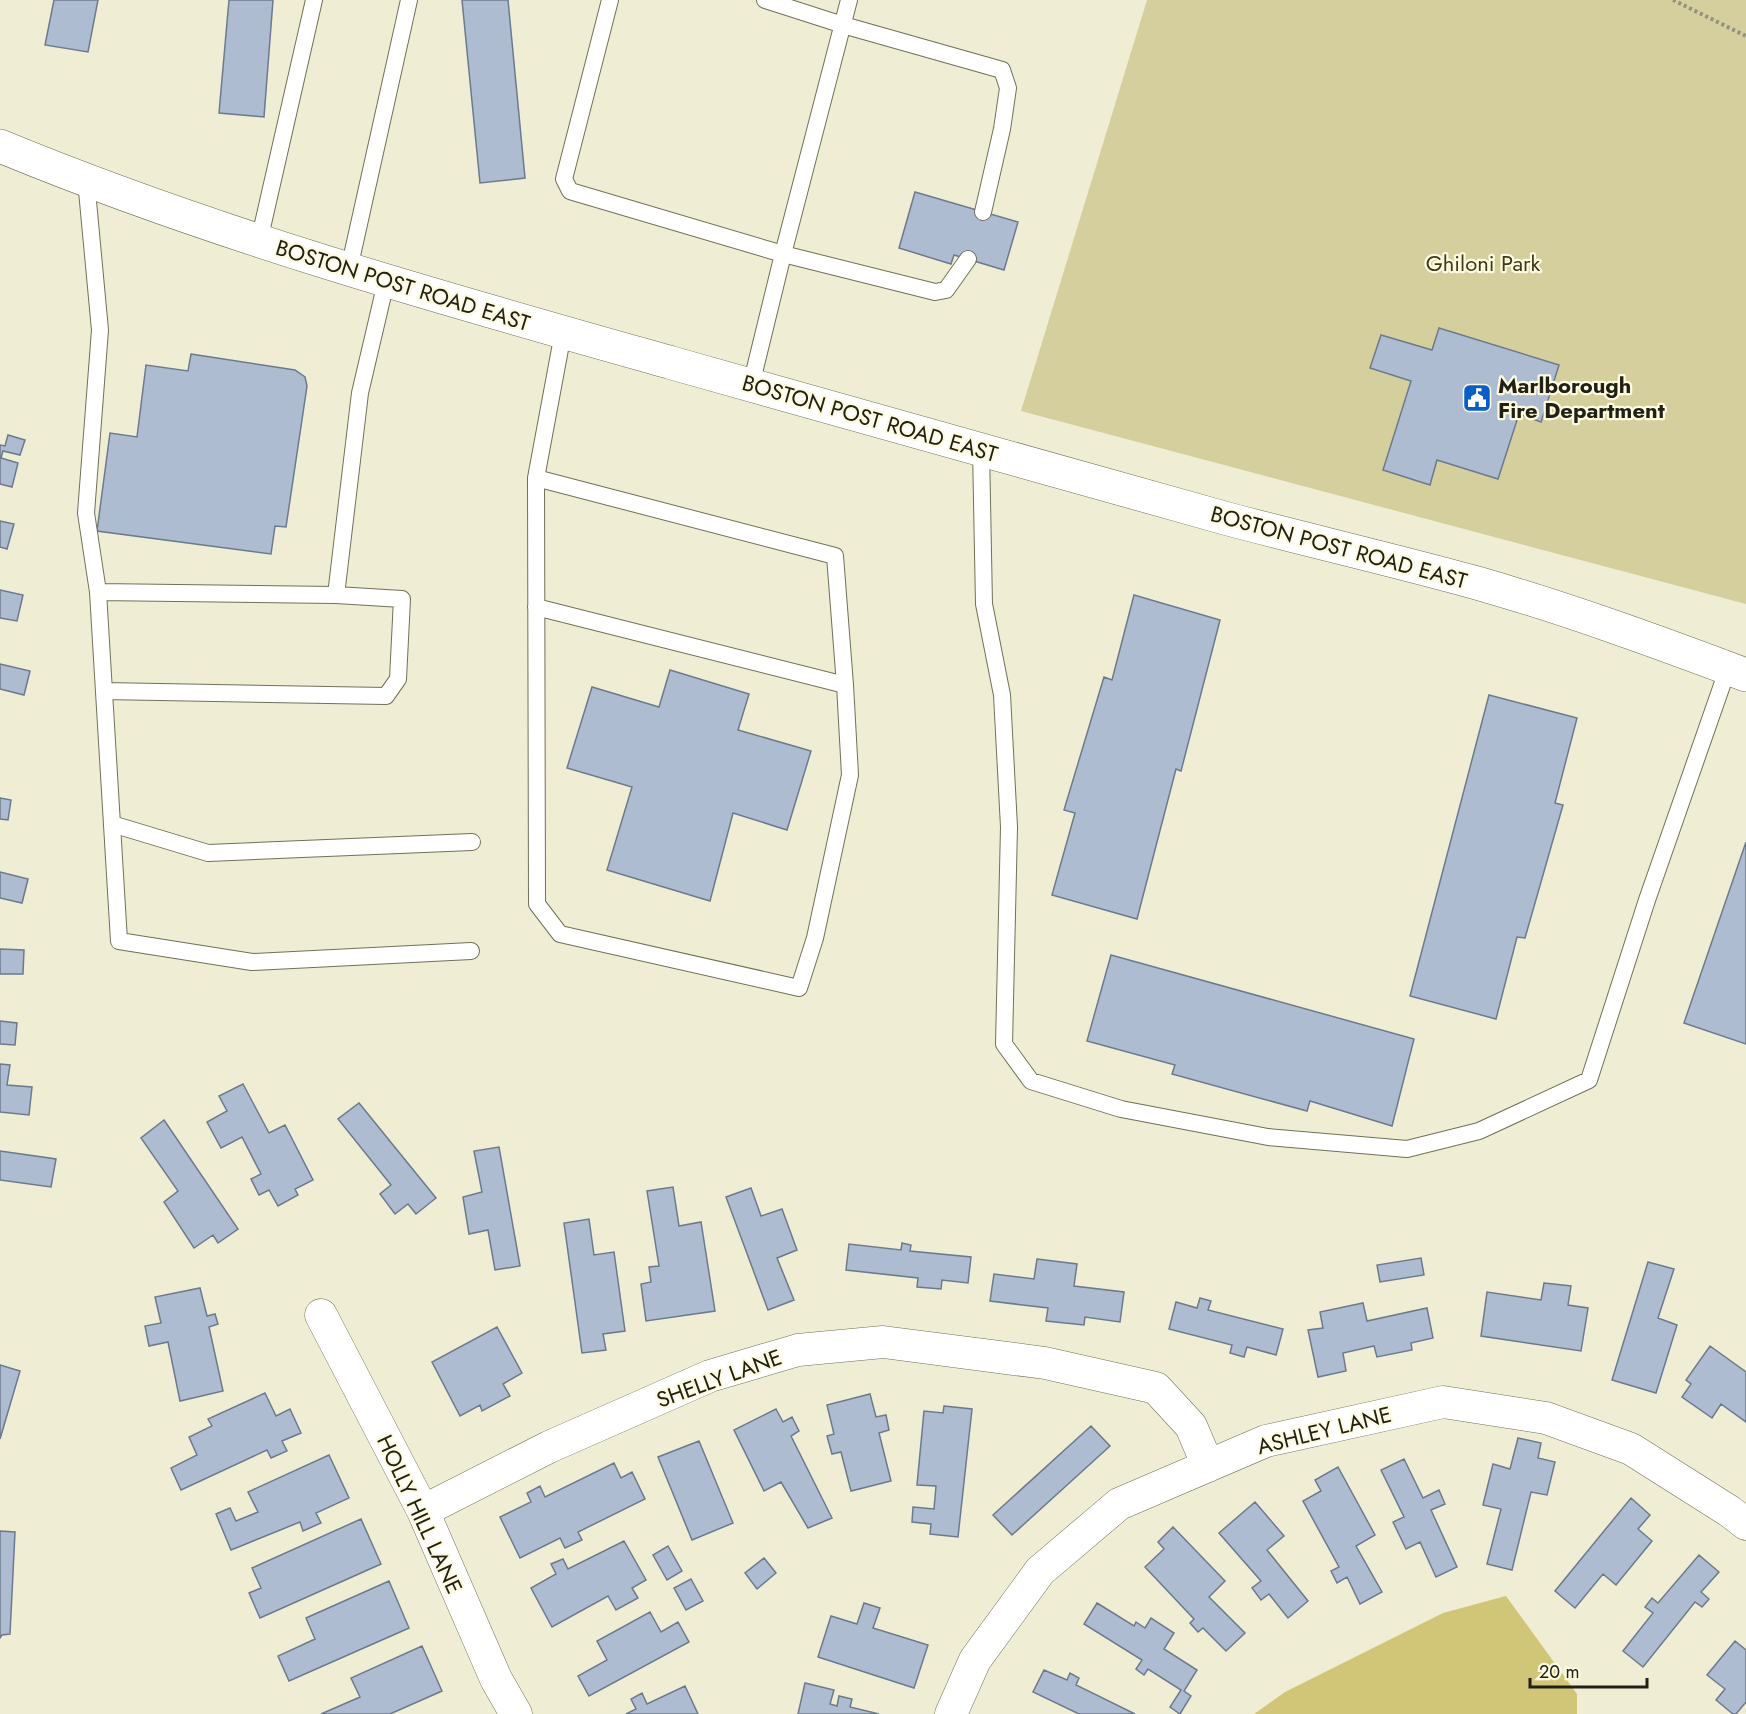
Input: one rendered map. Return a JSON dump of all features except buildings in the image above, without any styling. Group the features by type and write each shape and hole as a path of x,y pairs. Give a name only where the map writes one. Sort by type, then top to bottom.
{"main road":[{"name":"BOSTON POST ROAD EAST","path":"0,146 86,180 259,241 386,282 1237,521 1480,584 1563,610 1737,671"}],"street":[{"name":"HOLLY HILL LANE","path":"321,1315 423,1511 496,1679 516,1714"},
{"name":"SHELLY LANE","path":"423,1511 549,1448 710,1376 798,1350 883,1342 1045,1363 1155,1389 1191,1426 1208,1466"},
{"name":"ASHLEY LANE","path":"951,1714 975,1660 1040,1571 1119,1504 1266,1441 1443,1402 1546,1418 1631,1449 1729,1510 1746,1524"}],"lane":[{"path":"259,241 314,0"},
{"path":"349,269 409,0"},
{"path":"610,0 564,179 570,191 783,254 935,292 946,290 968,259"},
{"path":"765,0 843,25 1002,70 1008,88 1002,129 983,212"},
{"path":"751,385 849,0"},
{"path":"86,180 100,330 86,513 98,592 119,941 252,962 471,951"},
{"path":"336,595 360,393 386,282"},
{"path":"536,477 835,556 850,775 815,938 799,988 560,934 537,904 536,477 563,333"},
{"path":"981,449 984,604 1002,695 1009,826 1004,1044 1030,1081 1121,1109 1268,1137 1407,1149 1479,1131 1589,1080 1647,900 1737,671"},
{"path":"98,592 336,595 402,599 398,679 386,696 104,691"},
{"path":"536,607 845,685"},
{"path":"112,824 208,852 472,842"}],"path":[{"path":"1673,0 1746,36"}],"green space":[{"name":"Ghiloni Park","path":"1147,0 1746,0 1746,604 1021,411"}],"shaded area":[{"path":"1506,1596 1577,1694 1577,1714 1254,1714 1285,1692 1443,1613"}],"place":[{"name":"Marlborough Fire Department","path":"1477,398"}]}
